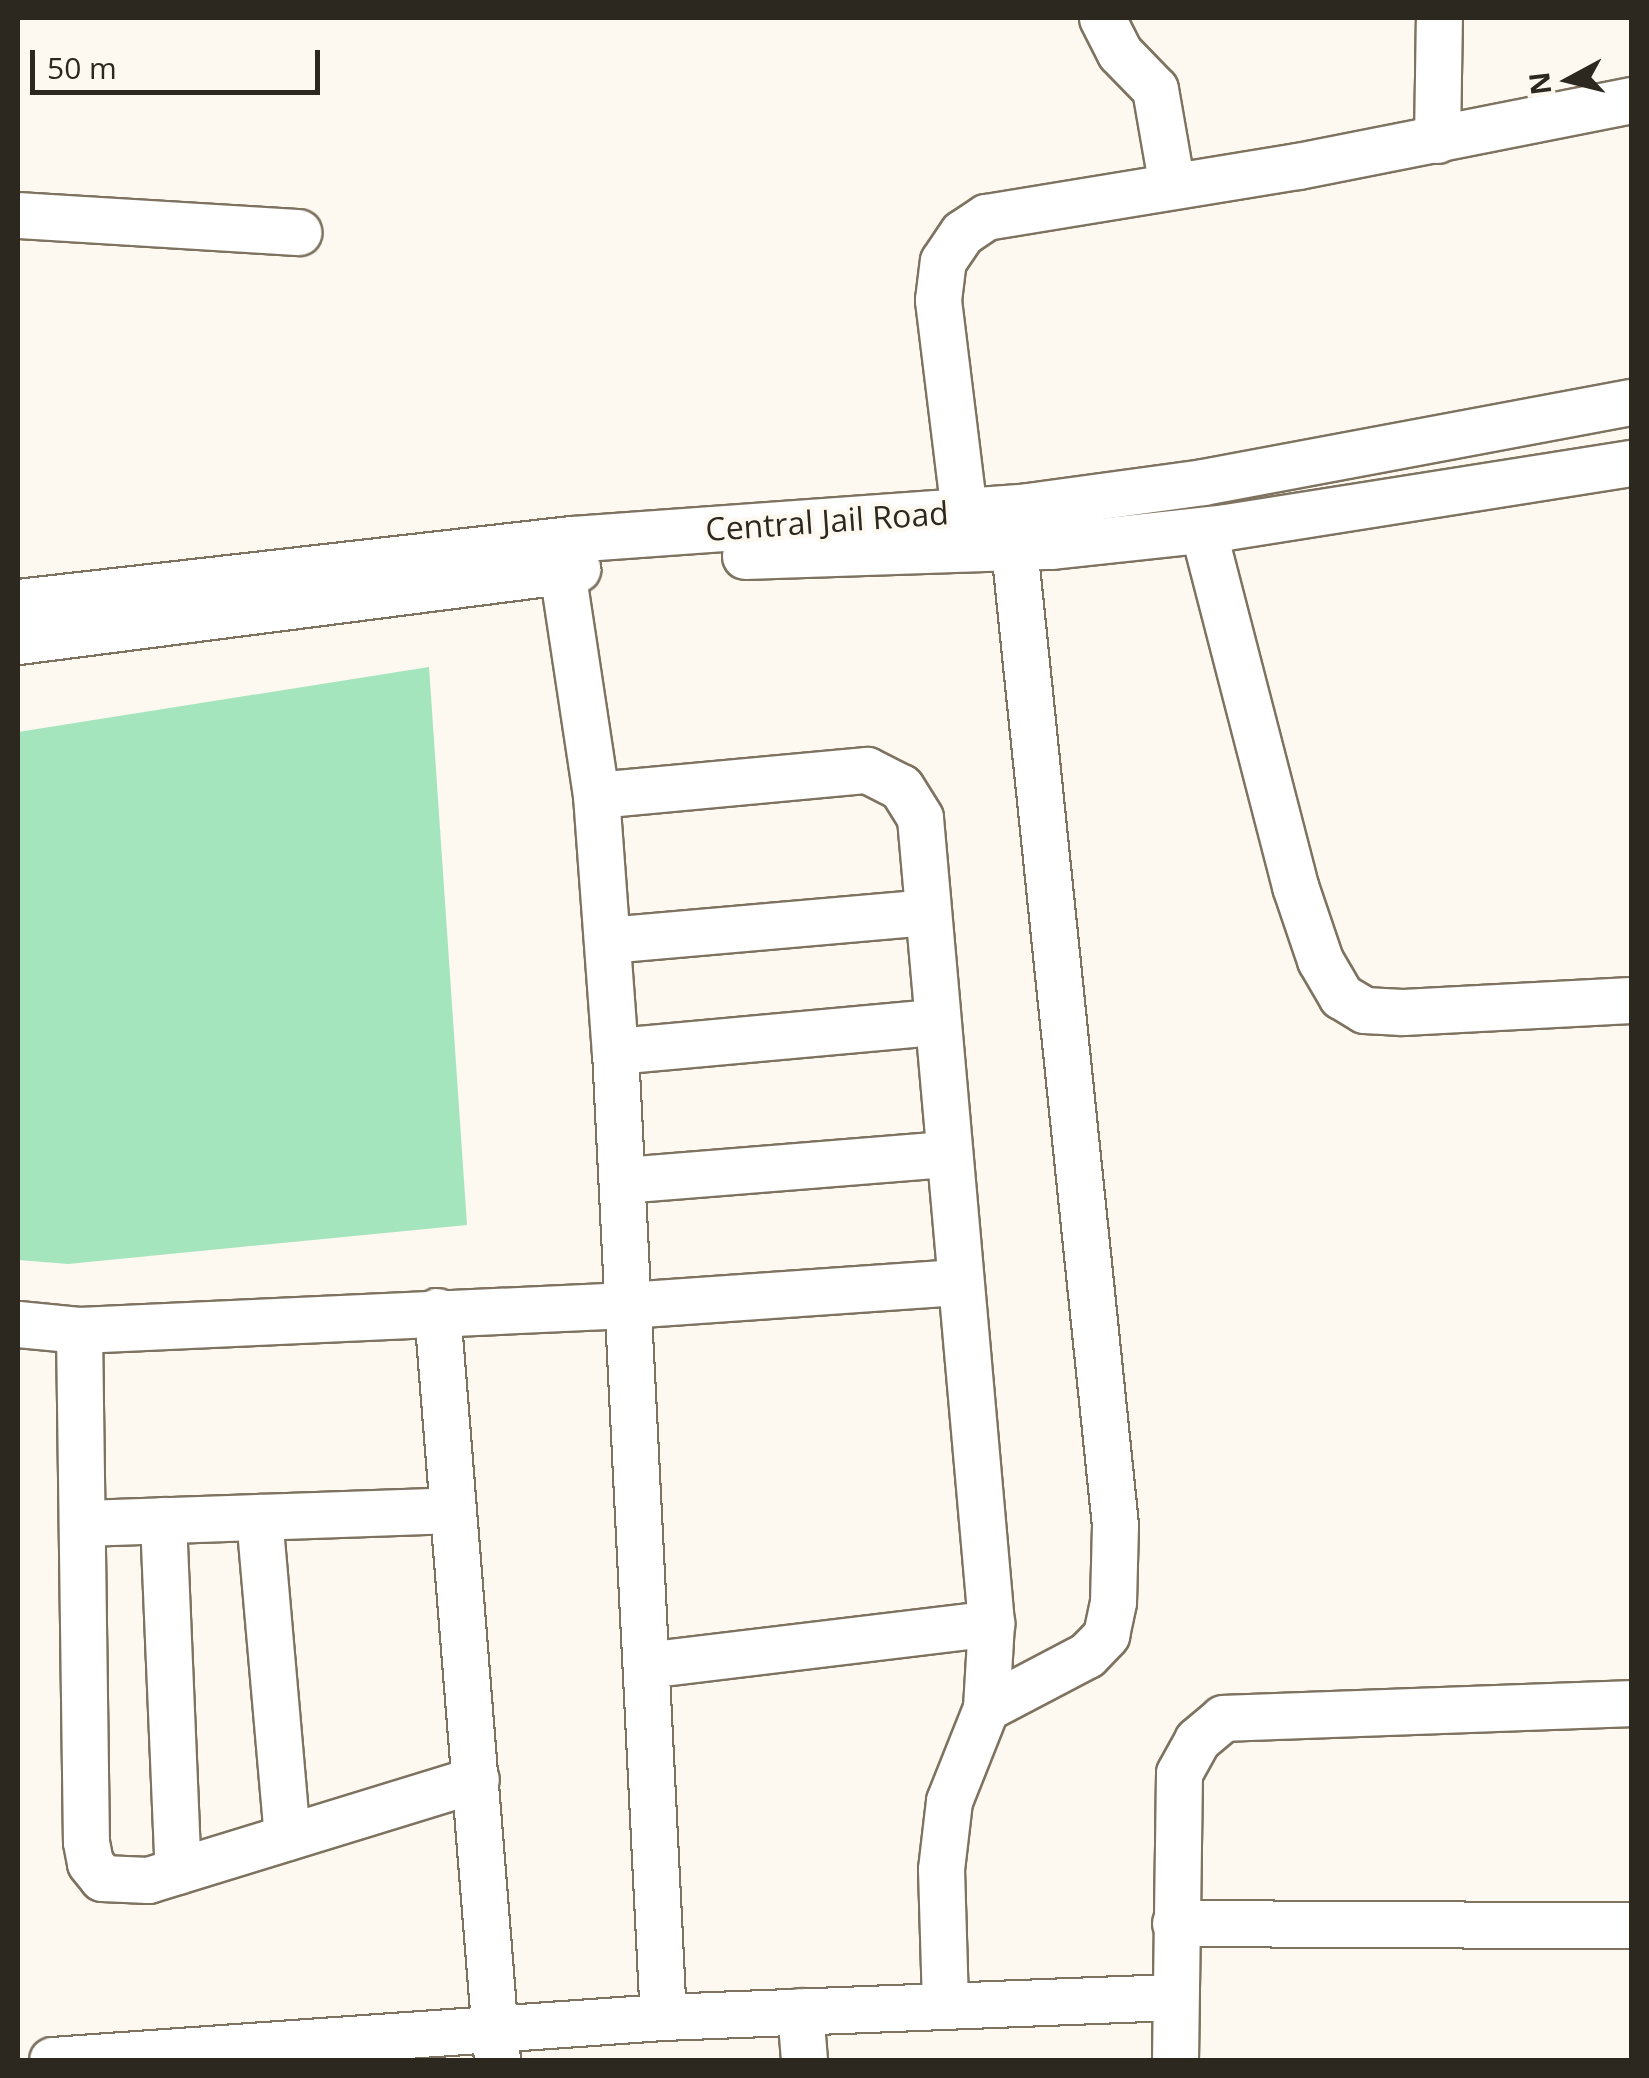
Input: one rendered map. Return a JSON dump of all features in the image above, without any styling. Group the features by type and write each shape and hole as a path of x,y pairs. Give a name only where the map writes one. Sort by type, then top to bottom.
{"street":[{"path":"1102,18 1113,44 1155,89 1172,186"},
{"path":"1437,140 1439,18"},
{"path":"964,512 938,300 943,261 962,233 986,217 1437,140 1632,100"},
{"path":"18,215 298,232"},
{"name":"Central Jail Road","path":"18,602 318,585 964,512 1203,482 1632,402"},
{"path":"663,2017 615,1051 596,795 560,556 701,557 1014,548 1203,530 1632,463"},
{"path":"1203,530 1295,886 1320,960 1340,996 1364,1010 1402,1012 1632,1000"},
{"path":"986,1708 1087,1655 1106,1635 1114,1602 1115,1526 1014,548"},
{"path":"18,641 318,585"},
{"path":"596,795 867,770 902,787 920,818 991,1623 986,1708 949,1801 941,1869 945,2006"},
{"path":"607,940 927,912"},
{"path":"615,1051 936,1022"},
{"path":"622,1180 948,1154"},
{"path":"18,1324 79,1330 628,1304 960,1282"},
{"path":"437,1311 496,2044"},
{"path":"79,1330 90,1863 102,1878 121,1884 178,1871 476,1779"},
{"path":"85,1522 453,1510"},
{"path":"258,1517 288,1837"},
{"path":"163,1520 178,1871"},
{"path":"646,1665 991,1623"},
{"path":"1175,2060 1179,1773 1197,1740 1223,1718 1632,1703"},
{"path":"1175,1923 1632,1925"},
{"path":"52,2060 496,2044 663,2017 1174,1997"},
{"path":"800,2011 804,2060"}],"green space":[{"path":"429,667 467,1225 68,1264 18,1260 18,732"}]}
